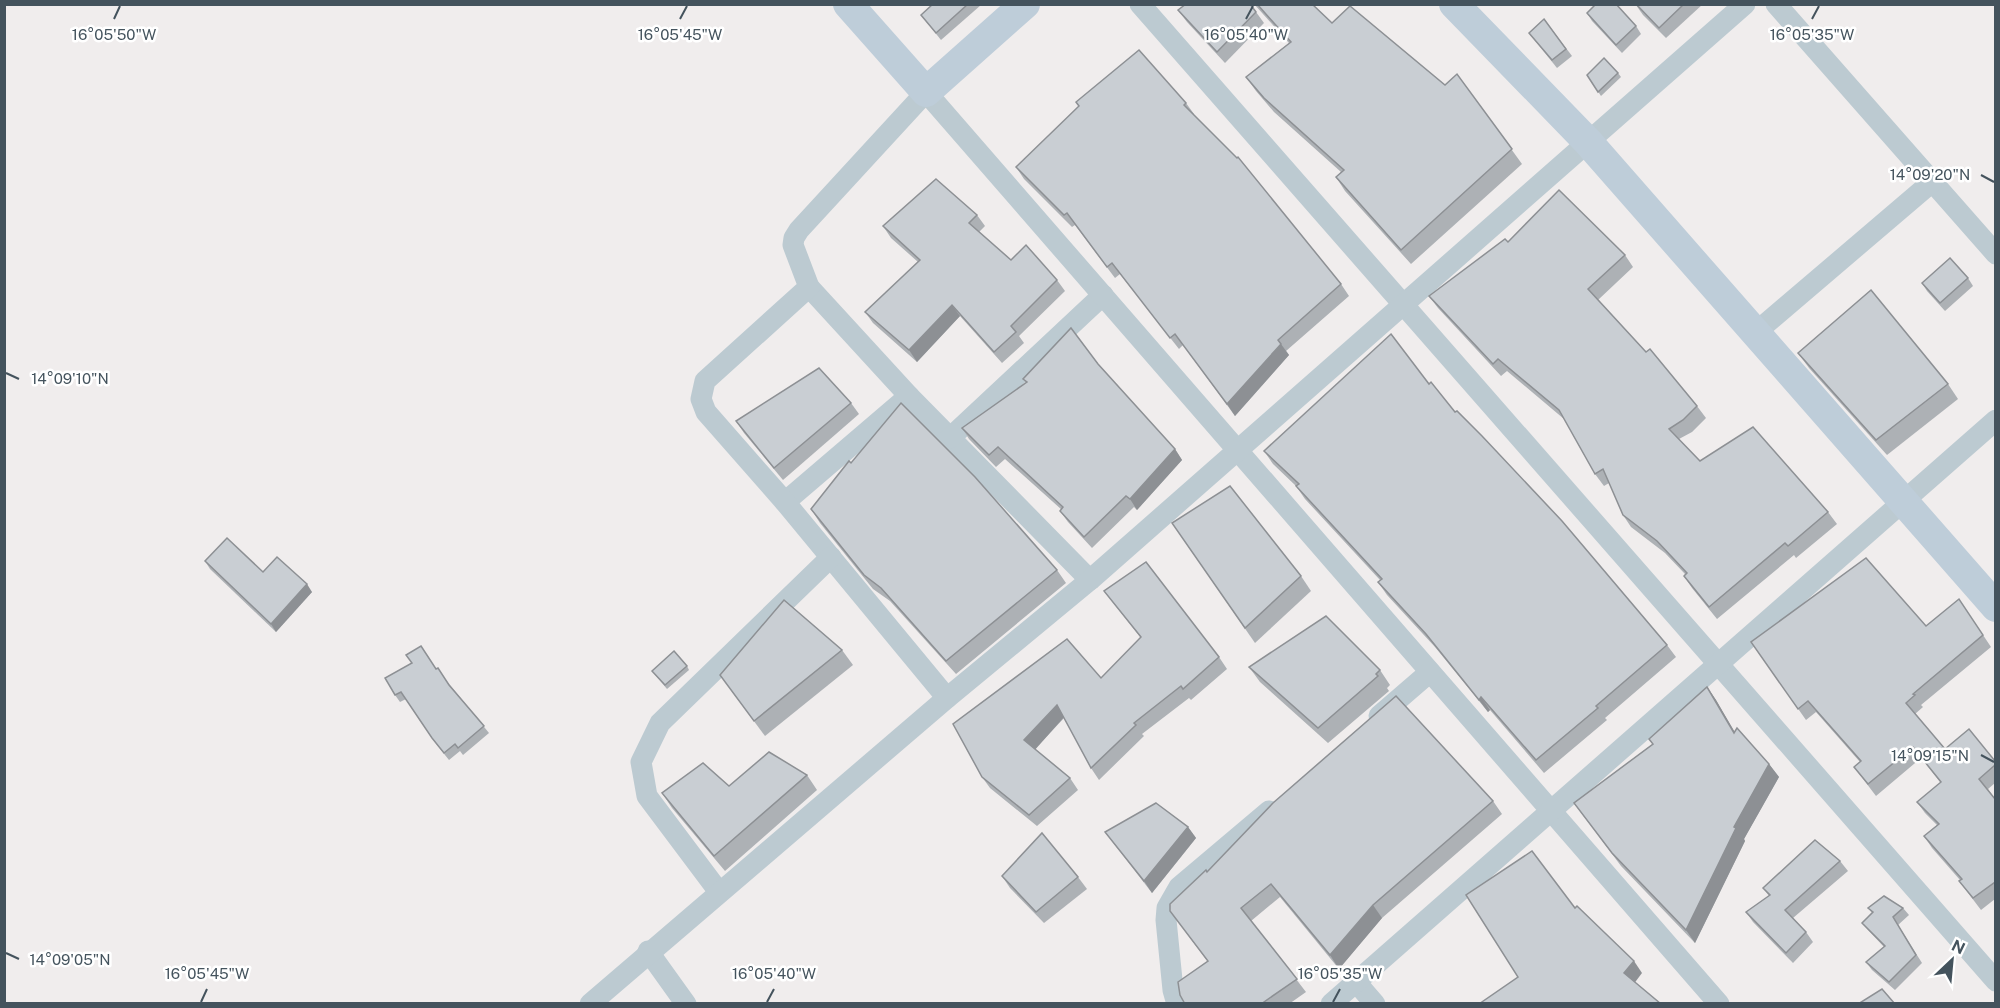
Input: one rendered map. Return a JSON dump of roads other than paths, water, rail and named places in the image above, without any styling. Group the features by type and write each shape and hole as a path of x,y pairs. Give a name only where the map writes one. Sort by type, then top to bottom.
{"street":[{"path":"848,4 1719,1004"},
{"path":"1025,4 926,92 807,221 794,238 793,245 809,287 909,396 1090,580"},
{"path":"1140,4 1995,981"},
{"path":"1454,4 1588,142 1995,607"},
{"path":"590,1004 648,951 1090,580 1745,4"},
{"path":"1776,4 1995,254"},
{"path":"1755,333 1932,182"},
{"path":"809,287 705,381 701,399 706,412 785,502 947,698"},
{"path":"950,438 1103,296"},
{"path":"785,502 909,396"},
{"path":"1331,1004 1995,420"},
{"path":"718,892 647,796 641,762 660,723 831,557"},
{"path":"1368,726 1430,672"},
{"path":"1177,1004 1173,990 1166,920 1167,908 1179,887 1287,796"},
{"path":"648,951 686,1004"},
{"path":"1356,982 1375,1004"}]}
